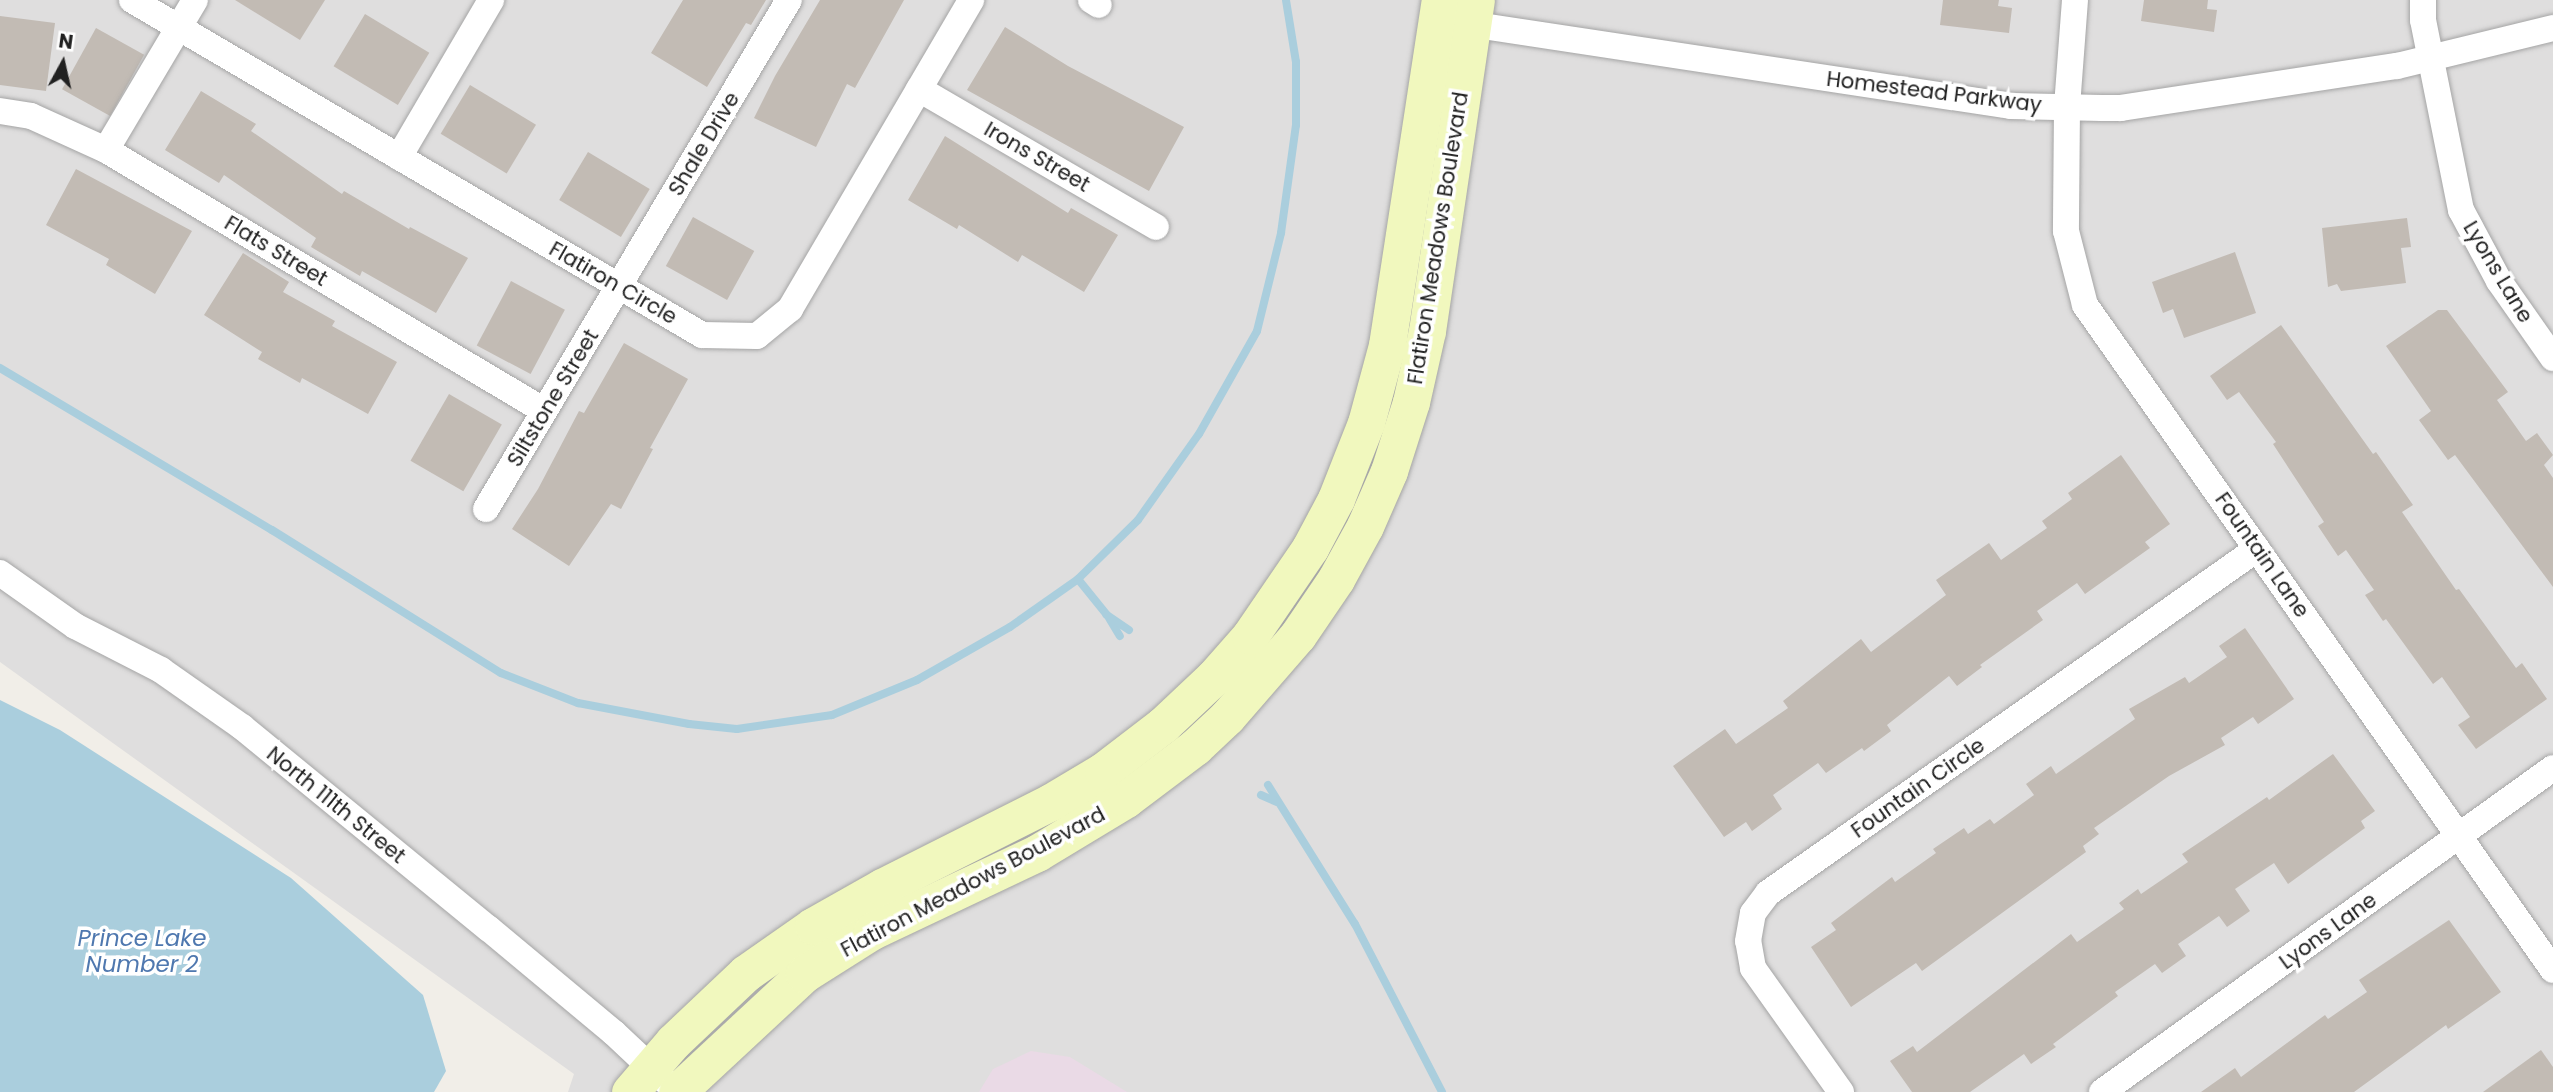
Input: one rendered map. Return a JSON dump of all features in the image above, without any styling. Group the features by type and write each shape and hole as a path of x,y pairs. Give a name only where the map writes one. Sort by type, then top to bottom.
{"street":[{"name":"Flatiron Circle","path":"132,0 702,335 757,336 790,309 971,0"},
{"path":"106,150 195,0"},
{"path":"399,157 491,0"},
{"name":"Shale Drive","path":"620,287 789,0"},
{"name":"Fountain Lane","path":"2075,0 2067,107 2066,231 2085,305 2553,970"},
{"name":"Lyons Lane","path":"2423,0 2460,210 2500,281 2553,358"},
{"name":"Homestead Parkway","path":"1456,11 2011,106 2121,108 2432,58 2553,27"},
{"name":"Flatiron Meadows Boulevard","path":"640,1079 746,972 813,926 882,887 1051,802 1103,771 1163,725 1214,677 1250,636 1310,548 1336,499 1366,424 1387,345 1456,11"},
{"name":"Flatiron Meadows Boulevard","path":"677,1092 804,974 872,931 1037,853 1126,799 1195,747 1227,717 1298,635 1336,579 1365,526 1389,471 1411,402 1427,331 1456,11"},
{"name":"Irons Street","path":"919,89 1156,226"},
{"name":"Flats Street","path":"0,111 31,116 106,150 543,410"},
{"name":"Siltstone Street","path":"486,509 543,410 620,287"},
{"name":"Fountain Circle","path":"1841,1092 1752,968 1748,940 1753,914 1769,893 2258,549"},
{"name":"North 111th Street","path":"0,573 75,626 161,670 242,727 488,928 640,1079 677,1092"},
{"name":"Lyons Lane","path":"2102,1092 2553,768"}],"shaded area":[{"path":"0,0 2553,0 2553,1092 568,1092 574,1074 0,662"},
{"path":"1031,1051 1070,1057 1127,1092 979,1092 993,1069"}],"water":[{"name":"Prince Lake Number 2","path":"0,700 60,730 291,878 423,995 446,1071 434,1092 0,1092"}],"building":[{"path":"235,0 325,0 300,40"},
{"path":"683,0 766,0 751,25 746,23 707,87 651,53"},
{"path":"820,0 904,0 855,88 847,84 816,147 754,118 775,76"},
{"path":"1943,0 1999,0 1998,6 2012,8 2009,33 1940,25"},
{"path":"2144,0 2208,0 2207,9 2217,10 2214,32 2141,21"},
{"path":"365,14 429,53 398,105 334,66"},
{"path":"0,16 55,23 46,91 0,85"},
{"path":"1005,27 1068,66 1184,127 1149,191 967,90"},
{"path":"96,28 144,55 110,116 62,89"},
{"path":"470,85 536,125 507,174 441,134"},
{"path":"201,91 256,124 251,131 342,194 344,191 409,229 410,227 468,258 436,313 362,271 360,276 311,247 316,238 224,175 219,183 165,150"},
{"path":"945,136 1068,213 1071,208 1118,235 1084,292 1022,255 1018,262 959,225 957,229 908,200"},
{"path":"588,152 650,189 621,237 559,200"},
{"path":"76,169 192,231 155,294 106,265 109,259 46,225"},
{"path":"693,217 754,251 727,300 666,266"},
{"path":"2407,218 2411,247 2401,248 2406,283 2341,291 2337,284 2328,287 2322,228"},
{"path":"2235,252 2256,313 2184,338 2173,309 2163,313 2152,282"},
{"path":"243,253 289,282 283,292 335,321 332,326 397,362 368,414 302,378 300,383 258,359 262,352 204,315"},
{"path":"511,281 565,310 531,374 477,345"},
{"path":"2438,310 2447,310 2508,392 2497,400 2526,441 2537,433 2553,455 2544,465 2553,478 2553,587 2455,455 2448,460 2419,420 2431,411 2386,346"},
{"path":"2281,325 2413,505 2402,512 2456,590 2459,589 2516,668 2522,663 2547,699 2476,749 2458,725 2470,717 2442,677 2433,684 2386,619 2383,621 2365,595 2374,590 2346,550 2338,556 2318,526 2324,522 2273,444 2276,442 2239,392 2227,400 2210,376"},
{"path":"624,343 688,379 650,448 653,449 621,509 611,504 569,566 512,529 538,489 579,411 584,413"},
{"path":"449,394 502,424 463,491 410,461"},
{"path":"2121,455 2170,524 2145,542 2150,548 2085,594 2077,583 2037,611 2043,620 1980,665 1982,667 1957,686 1949,676 1887,725 1891,731 1864,751 1862,748 1826,773 1818,763 1773,795 1782,809 1752,831 1746,822 1724,837 1673,766 1725,729 1736,744 1788,708 1783,701 1861,639 1871,652 1946,595 1936,580 1989,543 2001,560 2047,528 2042,521 2072,499 2068,493"},
{"path":"2245,628 2294,699 2258,724 2253,717 2221,738 2225,745 2169,776 2094,828 2099,834 2083,846 2086,852 1922,971 1916,963 1851,1007 1811,947 1836,930 1831,923 1892,877 1895,882 1936,853 1933,849 1964,828 1968,834 1990,819 1994,824 2034,795 2026,784 2051,766 2056,774 2135,719 2129,709 2185,677 2189,683 2227,657 2219,646"},
{"path":"2333,754 2375,811 2361,821 2365,828 2288,884 2274,863 2235,889 2250,911 2227,927 2219,916 2178,944 2186,956 2162,973 2155,964 2115,992 2118,996 2053,1044 2056,1047 2031,1064 2024,1054 1970,1092 1912,1092 1890,1061 1913,1046 1917,1052 2071,934 2077,942 2124,909 2119,903 2138,889 2141,894 2188,862 2182,854 2267,797 2269,800"},
{"path":"2449,920 2501,992 2448,1029 2446,1025 2354,1092 2201,1092 2235,1068 2241,1077 2325,1015 2328,1019 2367,992 2359,980"},
{"path":"2541,1050 2553,1067 2553,1092 2483,1092"}],"waterway":[{"path":"1129,630 1107,615 1078,579 1138,520 1199,434 1257,331 1281,233 1296,125 1296,62 1286,0"},
{"path":"0,368 272,530 501,673 578,703 689,724 737,729 832,715 917,680 1010,627 1078,579"},
{"path":"1109,618 1120,636"},
{"path":"1268,785 1355,924 1442,1092"},
{"path":"1261,795 1277,802"}]}
